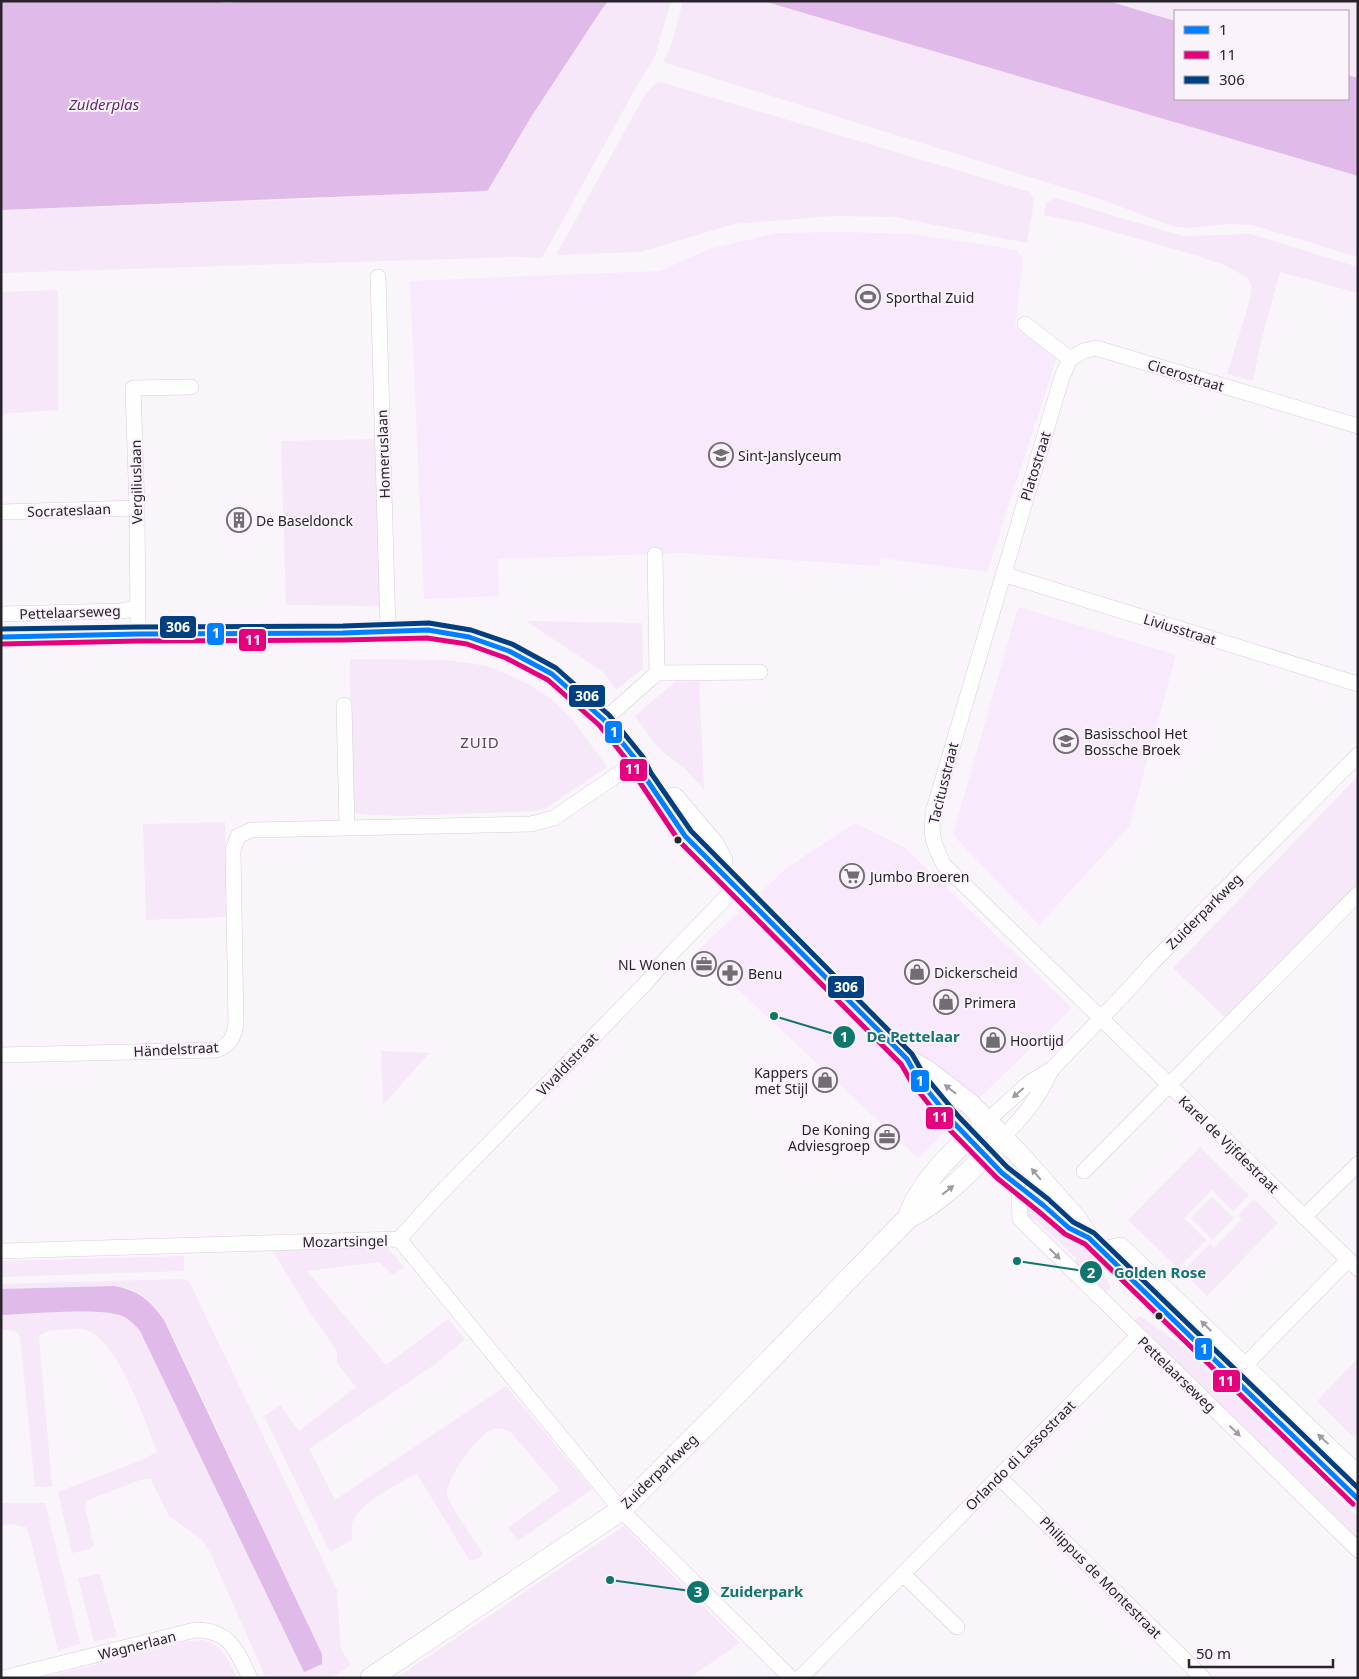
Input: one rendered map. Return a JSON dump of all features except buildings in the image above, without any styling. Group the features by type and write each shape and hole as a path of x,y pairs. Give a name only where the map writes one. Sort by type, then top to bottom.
{"street":[{"name":"Homeruslaan","path":"378,277 388,631"},
{"path":"1025,324 1070,359"},
{"name":"Cicerostraat","path":"1070,359 1083,351 1096,348 1358,426"},
{"name":"Platostraat","path":"1003,574 1062,377 1070,359"},
{"name":"Vergiliuslaan","path":"138,634 134,388 191,387"},
{"name":"Socrateslaan","path":"1,512 137,508"},
{"path":"655,555 658,673"},
{"name":"Liviusstraat","path":"1003,574 1358,684"},
{"name":"Tacitusstraat","path":"1003,574 934,809 931,827 934,846 944,865 1100,1019"},
{"name":"Pettelaarseweg","path":"1,614 121,611 138,608"},
{"name":"Pettelaarseweg","path":"1,637 428,630 469,638 509,651 552,674 604,720 637,761 652,772 714,845 735,888 907,1059 927,1071 970,1104 1077,1220 1245,1365 1358,1473"},
{"path":"604,720 658,673 760,672"},
{"path":"344,705 347,828 532,824 554,818 637,761"},
{"name":"Zuiderparkweg","path":"908,1218 913,1203 948,1156 1029,1083 1053,1068 1152,963 1358,755"},
{"name":"Händelstraat","path":"1,1055 216,1050 225,1047 235,1034 236,1024 233,850 238,836 251,830 347,828"},
{"name":"Vivaldistraat","path":"399,1239 436,1198 645,984 668,957 735,888"},
{"path":"1084,1171 1358,894"},
{"name":"Karel de Vijfdestraat","path":"1100,1019 1353,1264"},
{"name":"Pettelaarseweg","path":"907,1059 918,1079 953,1122 1002,1173 1043,1204 1069,1228 1104,1244 1358,1499"},
{"name":"Zuiderparkweg","path":"371,1678 621,1510 724,1408 908,1218 921,1211 968,1175 1023,1117 1041,1093 1053,1068"},
{"path":"1304,1217 1358,1164"},
{"name":"Pettelaarseweg","path":"1019,1187 1020,1219 1358,1550"},
{"name":"Mozartsingel","path":"1,1251 399,1239 621,1510 791,1678"},
{"path":"1245,1365 1353,1264"},
{"name":"Orlando di Lassostraat","path":"800,1678 1138,1336"},
{"name":"Philippus de Montestraat","path":"999,1476 1203,1678"},
{"path":"903,1574 957,1627"},
{"name":"Wagnerlaan","path":"3,1678 195,1630 208,1630 231,1642 250,1678"}],"shaded area":[{"path":"608,1 671,1 655,56 542,258 515,257 1,273 1,210 316,199 488,190 531,117"},
{"path":"683,1 763,1 1358,176 1358,257 1252,225 1230,224 1187,228 1172,226 1100,199 663,62 671,46"},
{"path":"1109,1 1358,1 1358,78 1349,75 1349,10 1174,10 1174,21"},
{"path":"660,82 1030,192 1034,201 1027,243 894,217 835,216 734,224 640,252 556,255 646,93 655,84"},
{"path":"1055,198 1185,236 1251,234 1358,267 1358,293 1280,272 1260,346 1253,381 1227,374 1249,303 1252,286 1247,277 1222,264 1188,253 1079,222 1044,215 1046,203"},
{"name":"Sint-Janslyceum","path":"846,232 912,234 1017,250 1023,259 1015,327 1057,357 987,572 881,558 879,566 681,553 498,559 499,596 424,599 410,281 660,271 710,249 777,233"},
{"path":"58,290 58,410 1,414 1,292"},
{"path":"377,439 380,606 286,605 281,441"},
{"name":"Basisschool Het Bossche Broek","path":"1018,607 1176,655 1129,827 1039,925 953,835"},
{"path":"526,621 642,623 643,668 616,690 603,672"},
{"path":"350,659 447,660 487,666 509,675 530,685 553,700 572,719 607,767 546,808 535,811 405,816 356,813 354,810"},
{"path":"699,681 704,789 683,767 665,754 635,716 675,682"},
{"path":"1358,776 1358,885 1227,1019 1173,968"},
{"path":"225,822 228,917 146,920 143,824"},
{"path":"855,823 904,847 1072,1008 918,1158 697,951 788,867"},
{"path":"381,1051 429,1053 383,1105"},
{"path":"1200,1147 1249,1195 1233,1211 1212,1190 1184,1218 1206,1240 1178,1268 1128,1220"},
{"path":"1212,1197 1234,1218 1213,1240 1191,1218"},
{"path":"1254,1199 1278,1223 1207,1296 1187,1276 1190,1272 1186,1268 1210,1244 1214,1248 1242,1219 1238,1215"},
{"path":"1025,1202 1075,1240 1094,1259 1111,1287 1104,1295 1076,1267 1076,1258 1037,1221 1027,1217"},
{"path":"384,1243 404,1267 393,1275 379,1262 307,1271 386,1365 448,1319 465,1339 434,1365 309,1449 335,1500 506,1386 592,1489 518,1541 508,1528 560,1490 510,1431 498,1428 491,1430 470,1449 456,1469 448,1488 447,1495 452,1506 483,1554 480,1558 470,1561 417,1474 366,1505 352,1522 352,1540 330,1552 264,1416 280,1405 299,1431 356,1387 337,1363 337,1351 308,1309 271,1248"},
{"path":"184,1256 184,1271 1,1277 1,1261"},
{"path":"184,1279 189,1281 337,1590 341,1650 351,1665 331,1678 266,1678 210,1552 201,1539 169,1516 151,1479 140,1480 86,1501 85,1508 94,1545 89,1549 72,1553 58,1492 147,1458 157,1451 122,1369 102,1341 91,1332 78,1329 51,1330 39,1337 52,1487 35,1487 20,1337 15,1331 1,1330 1,1315 82,1311 112,1313 125,1317 140,1331 304,1672 322,1654 175,1340 157,1309 140,1294 127,1288 114,1286 1,1289 1,1284"},
{"path":"1140,1316 1184,1347 1358,1517 1358,1543 1133,1322"},
{"path":"1358,1358 1358,1435 1356,1434 1353,1437 1317,1401"},
{"path":"1,1503 45,1503 80,1644 58,1651 26,1527 11,1524 1,1526"},
{"path":"624,1526 740,1643 689,1678 396,1678"},
{"path":"100,1574 117,1636 94,1642 78,1578"},
{"path":"204,1640 217,1647 225,1655 237,1678 42,1678 188,1641"}],"water":[{"name":"Zuiderplas","path":"1,1 215,1 225,3 265,1 608,1 531,117 488,190 1,210"},
{"path":"763,1 1109,1 1174,21 1174,100 1349,100 1349,75 1358,78 1358,176"},
{"path":"114,1286 130,1290 143,1297 164,1320 322,1654 322,1664 304,1672 140,1331 129,1320 112,1313 64,1312 1,1315 1,1289"}],"transit line":[{"name":"306","path":"1,629 343,626 429,623 471,630 512,644 556,668 609,715 643,757 651,773 691,831 912,1054 924,1075 959,1117 1007,1167 1048,1199 1073,1222 1094,1233 1358,1488"},
{"name":"1","path":"1,637 343,633 428,630 469,637 509,651 552,674 604,720 637,761 645,777 685,836 907,1059 918,1079 953,1122 1002,1173 1069,1228 1089,1238 1358,1499"},
{"name":"11","path":"1,644 427,638 467,644 506,658 548,680 599,725 631,765 639,781 679,841 901,1064 912,1083 947,1127 997,1178 1065,1234 1085,1244 1353,1504"}],"place":[{"name":"Sporthal Zuid","path":"868,297"},
{"name":"Sint-Janslyceum","path":"721,455"},
{"name":"De Baseldonck","path":"239,520"},
{"name":"Basisschool Het Bossche Broek","path":"1066,741"},
{"name":"Jumbo Broeren","path":"852,876"},
{"name":"NL Wonen","path":"704,964"},
{"name":"Dickerscheid","path":"917,972"},
{"name":"Benu","path":"730,973"},
{"name":"Primera","path":"946,1002"},
{"name":"De Pettelaar","path":"774,1016"},
{"name":"Hoortijd","path":"993,1040"},
{"name":"Kappers met Stijl","path":"825,1080"},
{"name":"De Koning Adviesgroep","path":"887,1137"},
{"name":"Golden Rose","path":"1017,1261"},
{"name":"Zuiderpark","path":"610,1580"}],"district":[{"name":"ZUID","path":"480,742"}]}
